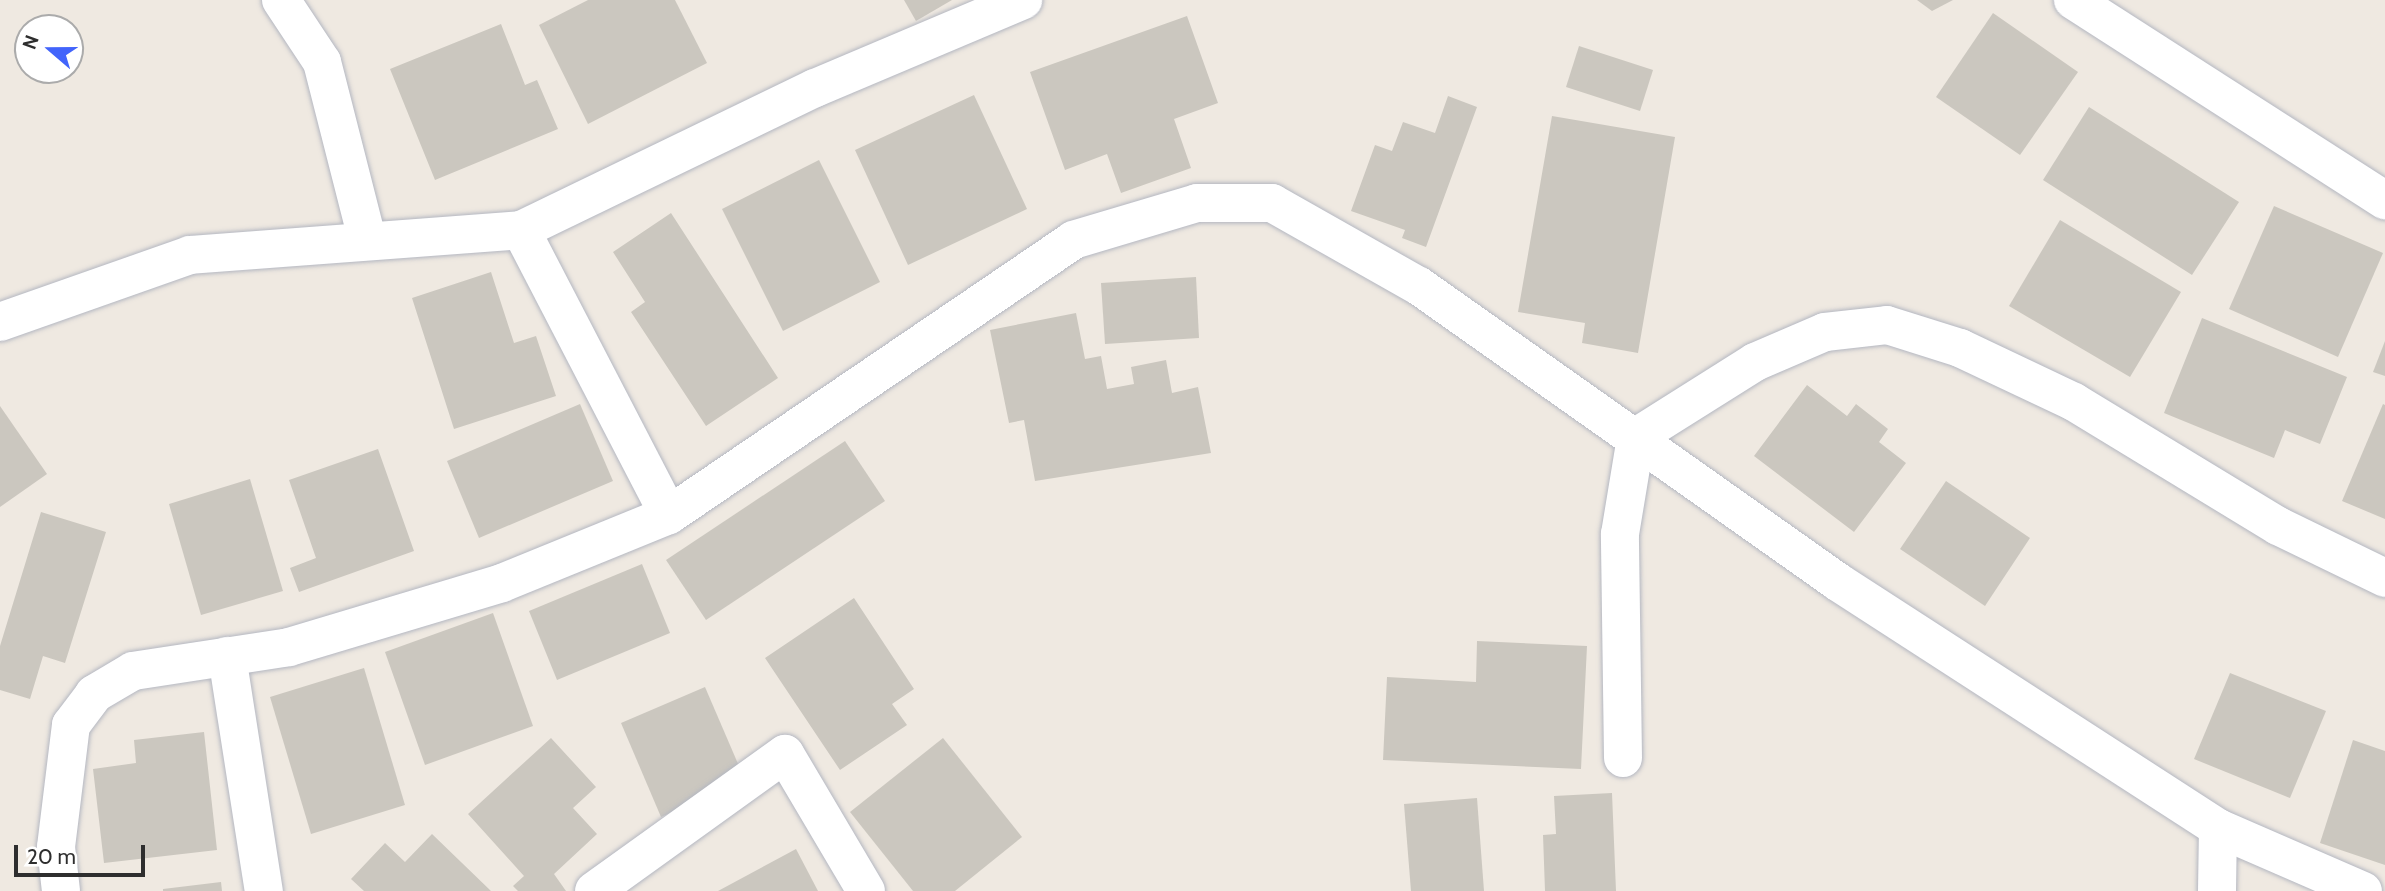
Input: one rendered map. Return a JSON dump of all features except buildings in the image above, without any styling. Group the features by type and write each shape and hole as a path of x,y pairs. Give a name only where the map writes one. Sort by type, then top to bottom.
{"street":[{"path":"281,0 322,62 367,238"},
{"path":"0,322 190,256 367,238 521,230 815,88 1023,0"},
{"path":"2073,0 2385,200"},
{"path":"61,891 57,835 71,725 94,694 133,671 289,647 502,583 668,515 1073,240 1197,203 1272,203 1419,286 1838,582 2218,828 2364,891"},
{"path":"521,230 668,515"},
{"path":"1623,758 1620,534 1636,437 1755,362 1825,332 1887,325 1960,348 2074,402 2278,526 2385,578"},
{"path":"227,656 264,891"},
{"path":"594,891 785,754 866,891"},
{"path":"2217,891 2218,828"}]}
